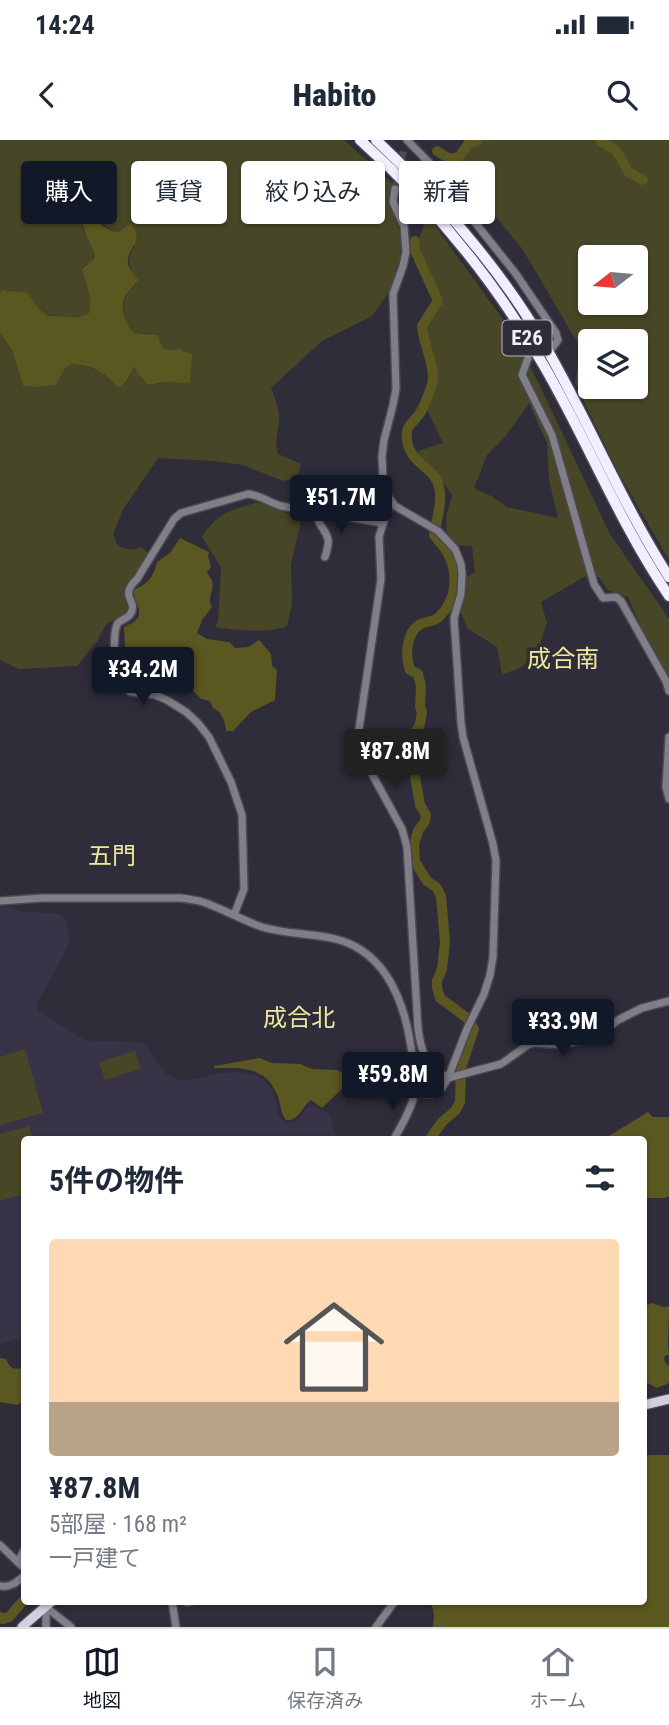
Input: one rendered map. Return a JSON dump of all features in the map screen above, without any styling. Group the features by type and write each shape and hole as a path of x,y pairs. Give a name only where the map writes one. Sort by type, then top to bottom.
{"highway":[{"name":"E26","path":"360,140 419,196 498,294 546,369 627,529 654,564 669,577"},
{"name":"E26","path":"376,140 411,172 452,217 480,250 523,310 552,359 645,538 669,596"}],"main road":[{"path":"647,1404 669,1399"},
{"path":"22,1627 48,1605"}],"street":[{"path":"406,143 446,180 516,274 556,333 558,340 553,347"},
{"path":"394,190 393,202 404,226 406,252 393,294 396,389 382,456 383,479 390,501 402,512 438,531 455,549 461,564 461,594 454,618 461,723 494,844 496,861 493,957 484,994 442,1088 431,1094 415,1093"},
{"path":"528,358 522,376 552,435 594,584 603,598 616,597 621,601 669,691"},
{"path":"234,915 244,889 242,815 231,782 209,737 197,722 167,699 130,692 116,669 115,630 119,622 132,613 128,594 130,586 174,519 181,513 248,494 281,506 383,523"},
{"path":"390,501 379,537 381,579 357,743 401,829 407,847 419,1041 427,1060 436,1071 448,1078 501,1064 535,1043 561,1045 590,1038 642,1008 669,1001"},
{"path":"317,511 317,522 329,542 325,557"},
{"path":"669,737 666,787 669,799"},
{"path":"0,901 166,897 203,902 264,927 349,943 362,950 372,958 392,985 408,1026 415,1093 396,1136"},
{"path":"0,1545 21,1565"},
{"path":"0,1586 8,1586 21,1578"},
{"path":"46,1627 48,1605"},
{"path":"48,1605 71,1627"},
{"path":"173,1605 176,1627"},
{"path":"376,1627 392,1605"}],"shaded area":[{"path":"0,140 344,140 367,161 241,161 241,224 385,224 385,177 393,184 390,203 402,242 399,265 388,293 372,316 322,341 271,388 279,413 276,441 278,454 301,464 297,478 283,481 243,465 158,458 124,508 113,534 118,546 131,550 142,547 150,555 137,578 124,589 128,604 127,614 106,624 96,643 77,666 19,669 0,660 0,333 12,350 23,386 35,387 58,382 64,369 72,364 100,372 118,388 126,382 133,367 136,367 137,373 148,385 190,381 190,373 171,351 164,349 149,333 137,334 126,324 123,307 125,298 136,284 129,261 135,246 122,231 114,231 103,224 117,224 117,161 21,161 21,224 98,224 83,228 94,254 92,261 82,268 92,300 89,313 78,319 48,316 28,294 7,290 0,302"},
{"path":"482,140 669,140 669,560 618,472 583,399 648,399 648,329 578,329 578,344 523,250 495,215 495,161 459,161 469,149"},
{"path":"83,224 100,224 117,232 131,224 137,236 128,264 138,280 124,299 124,317 134,333 158,335 164,349 180,349 192,354 190,382 148,385 135,367 126,382 118,388 101,372 73,364 64,370 56,385 23,386 12,350 0,333 0,293 2,290 28,293 38,308 48,316 74,317 89,313 91,300 82,269 94,258 94,253"},
{"path":"425,224 434,224 510,329 610,534 669,619 669,691 628,597 608,590 599,577 584,577 541,602 547,623 538,650 522,667 502,675 497,647 467,628 461,612 463,579 475,572 472,546 454,545 447,535 446,518 452,495 438,475 420,459 418,451 443,443 426,407 437,380 424,326 440,299 416,245","holes":["529,403 547,443 549,480 558,518 507,507 474,488 487,455 504,438"]},
{"path":"578,361 578,389 575,383"},
{"path":"257,503 273,506 301,521 291,564 292,604 287,626 262,631 215,627 218,621 221,567 202,537 213,523 225,514"},
{"path":"180,538 209,552 211,567 207,572 213,585 210,601 212,607 202,620 197,633 207,639 229,642 235,648 248,647 259,640 271,654 272,666 277,670 275,700 251,712 233,731 226,731 222,717 210,701 201,699 184,681 171,679 165,672 157,673 147,680 138,673 129,673 126,670 124,627 139,616 132,590 149,580 157,562 170,553"},
{"path":"0,906 13,907 17,911 59,914 65,918 70,939 37,1004 37,1010 86,1041 140,1042 164,1072 177,1080 192,1080 219,1073 241,1072 257,1076 266,1082 273,1092 282,1120 288,1124 296,1121 306,1108 311,1106 330,1116 336,1136 21,1136 21,1338 0,1344"},
{"path":"25,1049 43,1113 0,1125 0,1057"},
{"path":"135,1051 141,1069 105,1080 99,1062"},
{"path":"260,1058 272,1063 337,1070 346,1074 349,1082 322,1108 311,1100 294,1119 286,1120 277,1094 265,1078 251,1070 214,1068"},
{"path":"648,1112 653,1117 669,1117 669,1196 647,1198 647,1136 609,1136"},
{"path":"29,1126 32,1136 21,1136 21,1195 0,1201 0,1134"},
{"path":"651,1303 669,1306 669,1355 664,1358 669,1366 669,1383 657,1388 647,1383 647,1305"},
{"path":"0,1358 6,1359 13,1368 21,1368 21,1402 18,1405 0,1402"},
{"path":"647,1455 669,1455 669,1627 433,1627 432,1605 647,1605"}],"waterway":[{"path":"437,151 450,159 459,157 468,144 478,140"},
{"path":"600,140 615,150 628,172 643,180"},
{"path":"415,241 414,248 438,301 422,326 433,381 422,410 408,427 407,440 413,455 437,480 440,505 434,535 451,560 454,577 450,603 437,619 415,629 408,646 410,670 418,674 421,686 422,712 410,748 420,805 426,815 414,845 415,862 441,896 445,942 442,969 437,981 440,998 467,1018 474,1029 461,1068 460,1102 432,1136"},
{"path":"0,1617 9,1617 21,1603"}],"tunnel":[{"path":"395,189 404,149"}],"district":[{"name":"成合南","path":"563,659"},
{"name":"五門","path":"112,856"},
{"name":"成合北","path":"299,1018"}]}
